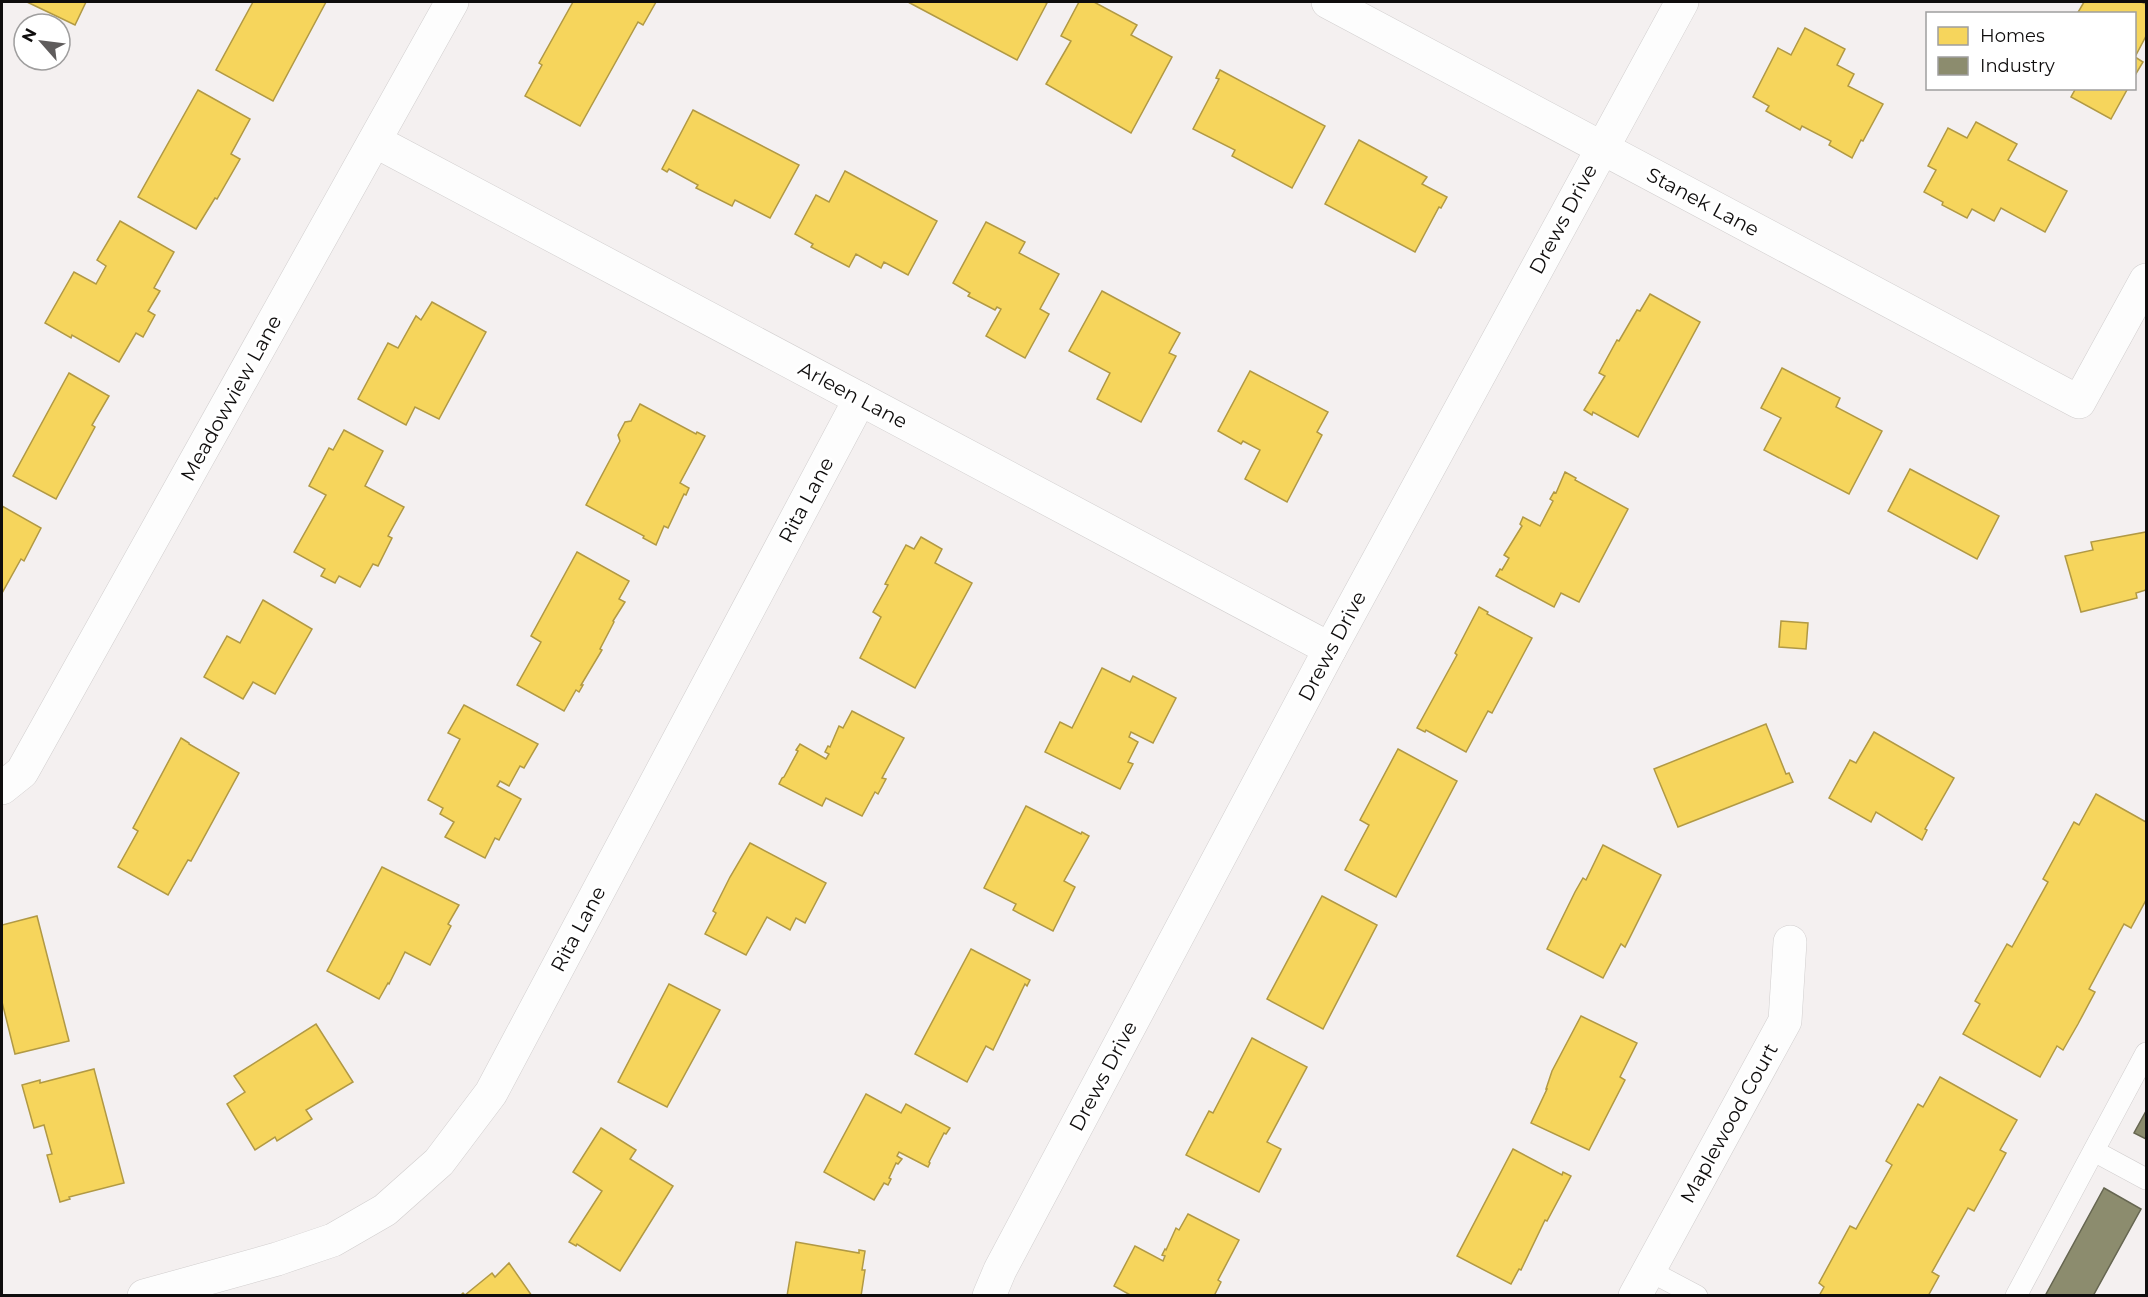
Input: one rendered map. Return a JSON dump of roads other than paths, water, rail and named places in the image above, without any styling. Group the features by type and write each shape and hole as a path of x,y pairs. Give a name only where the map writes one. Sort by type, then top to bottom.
{"street":[{"name":"Meadowview Lane","path":"2,788 22,772 452,2"},
{"name":"Stanek Lane","path":"1328,2 2079,402 2146,280"},
{"name":"Drews Drive","path":"989,1296 1000,1270 1330,649 1682,2"},
{"name":"Arleen Lane","path":"375,141 1330,649"},
{"name":"Rita Lane","path":"144,1296 277,1259 333,1240 385,1210 439,1162 491,1093 860,399"},
{"name":"Maplewood Court","path":"1642,1283 1785,1021 1790,942"}],"lane":[{"path":"2016,1296 2146,1053"},
{"path":"2094,1151 2146,1179"},
{"path":"1642,1283 1697,1296"}]}
